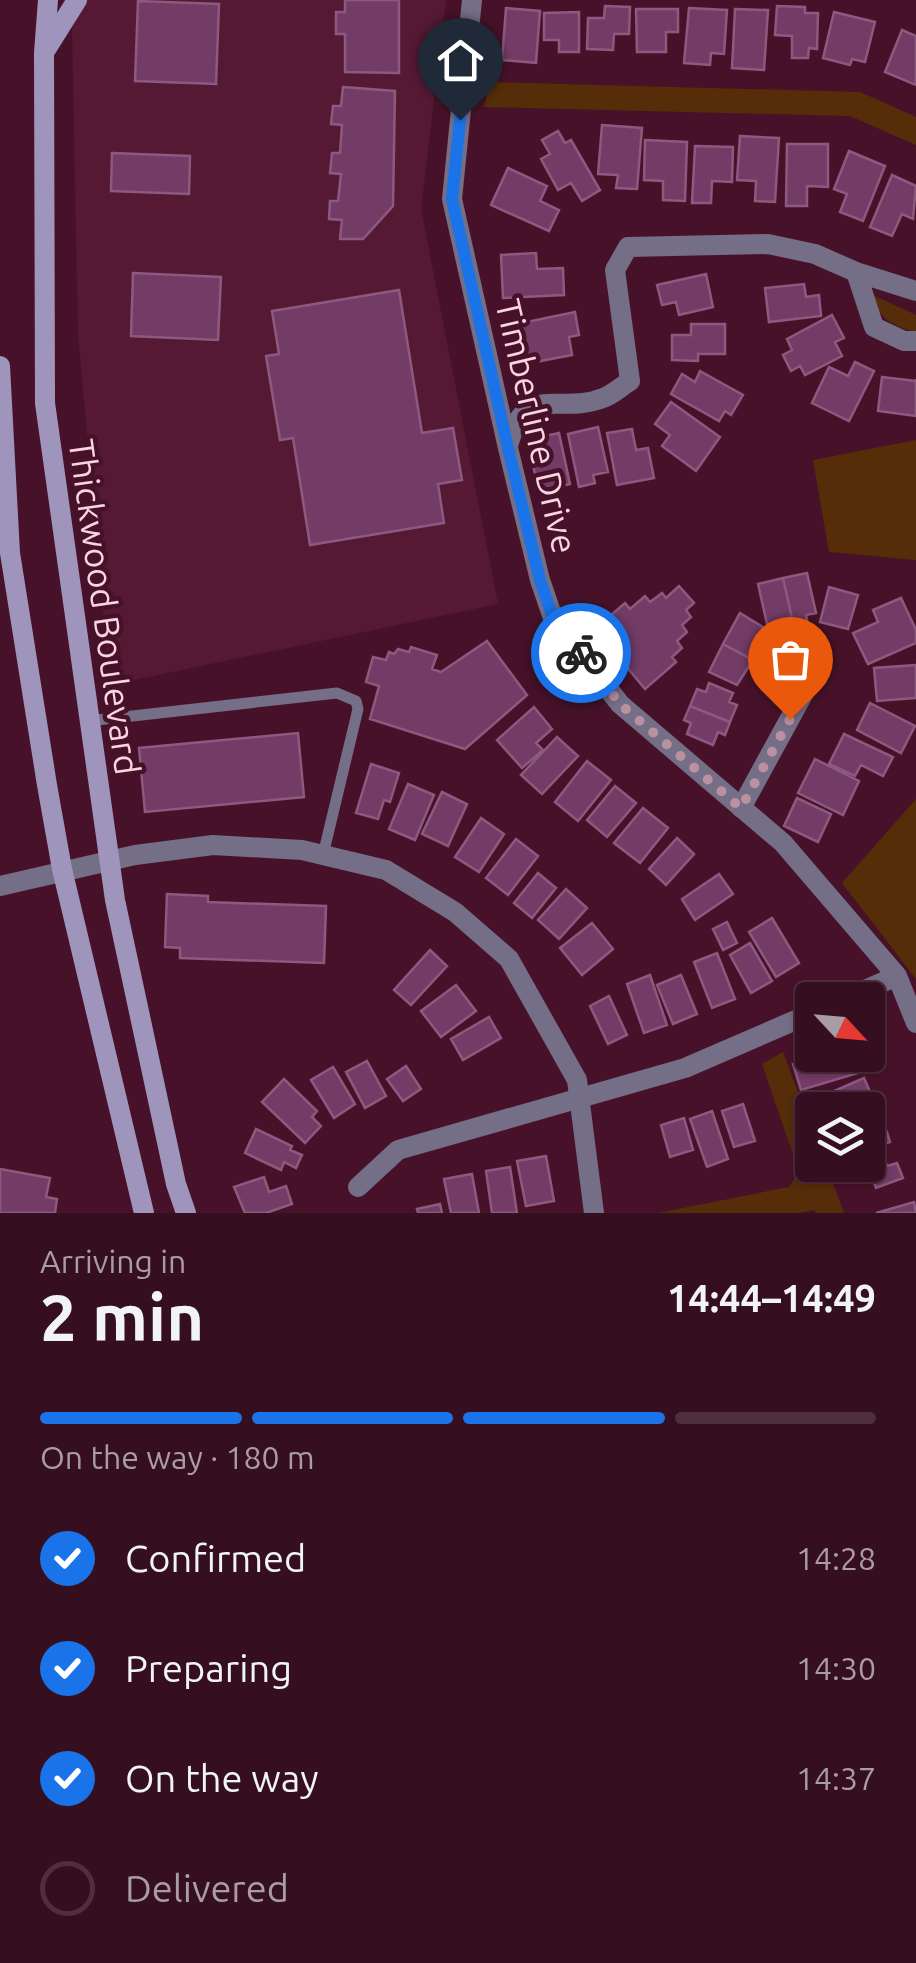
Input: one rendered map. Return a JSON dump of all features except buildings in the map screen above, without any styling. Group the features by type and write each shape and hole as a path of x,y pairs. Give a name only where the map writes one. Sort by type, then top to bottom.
{"main road":[{"name":"Thickwood Boulevard","path":"48,0 44,53 45,402 119,919 176,1184 186,1213"},
{"path":"44,53 77,0"},
{"path":"0,366 10,553 62,869 144,1213"}],"street":[{"name":"Timberline Drive","path":"472,0 452,199 508,448 553,618 620,704 783,843 897,976 916,1023"},
{"path":"508,448 515,420 535,405 602,399 630,381 614,270 628,247 768,244 815,254 916,291"},
{"path":"856,272 874,327 904,341 916,341"},
{"path":"741,808 806,689"},
{"path":"0,886 62,869 213,844 302,850 386,870 455,912 508,959 577,1080 594,1213"},
{"path":"883,982 897,976"},
{"path":"358,1187 398,1150 686,1068 795,1020"}],"lane":[{"path":"88,721 337,693 348,695 356,701 358,709 323,855"}],"shaded area":[{"path":"87,0 446,0 421,209 498,604 110,685 78,335 72,27"},
{"path":"490,82 860,92 916,117 916,145 850,116 484,107"},
{"path":"875,296 916,315 916,332 883,316"},
{"path":"916,440 916,560 829,552 813,460"},
{"path":"916,799 916,979 842,883"},
{"path":"783,1052 798,1092 795,1092 795,1160 762,1064"},
{"path":"795,1178 795,1182 832,1182 844,1213 658,1213 789,1187"}],"way so far":[{"path":"581,653 620,704 741,808 790,719"}],"route":[{"path":"460,120 452,199 508,448 553,618 581,653"}]}
